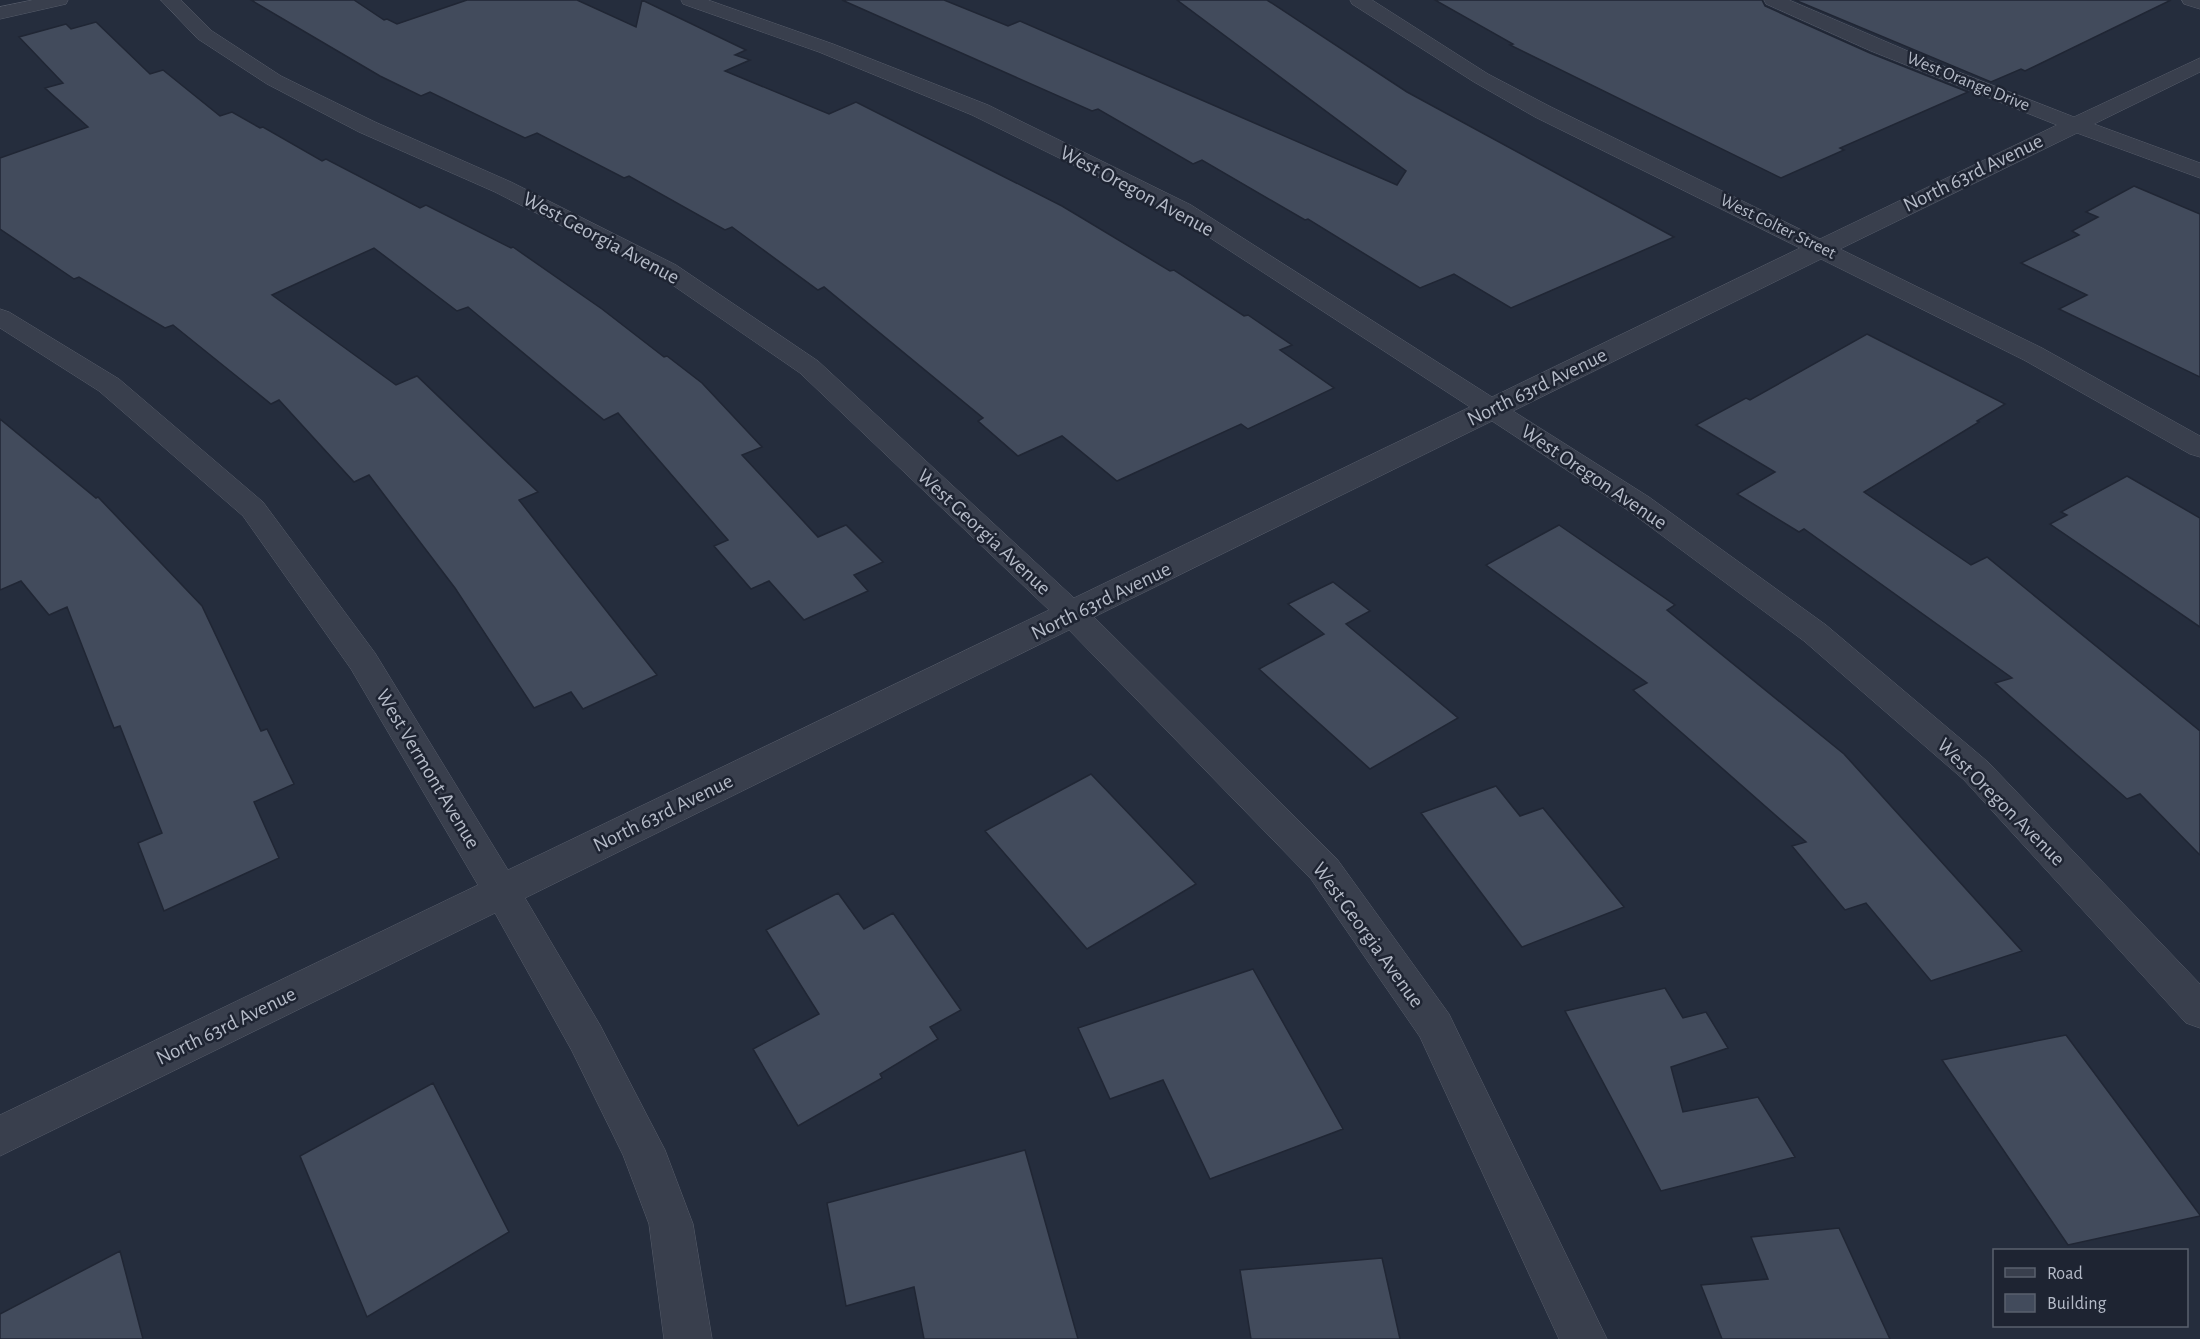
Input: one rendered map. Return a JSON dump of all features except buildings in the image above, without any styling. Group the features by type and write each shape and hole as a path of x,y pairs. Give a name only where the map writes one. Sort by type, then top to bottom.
{"street":[{"path":"0,13 59,0"},
{"name":"West Georgia Avenue","path":"170,0 205,35 274,80 367,127 504,187 667,270 809,367 1073,615 1324,868 1435,1026 1582,1339"},
{"name":"West Oregon Avenue","path":"690,0 826,48 980,110 1183,210 1639,504 1815,633 1976,771 2200,1011"},
{"name":"West Colter Street","path":"1359,0 1481,78 1543,112 2033,354 2200,448"},
{"name":"West Orange Drive","path":"1773,0 1822,23 2073,124 2200,171"},
{"path":"2191,0 2200,3"},
{"name":"North 63rd Avenue","path":"0,1136 2200,64"},
{"name":"West Vermont Avenue","path":"0,317 109,385 253,509 363,661 586,1038 643,1150 671,1224 688,1339"}]}
